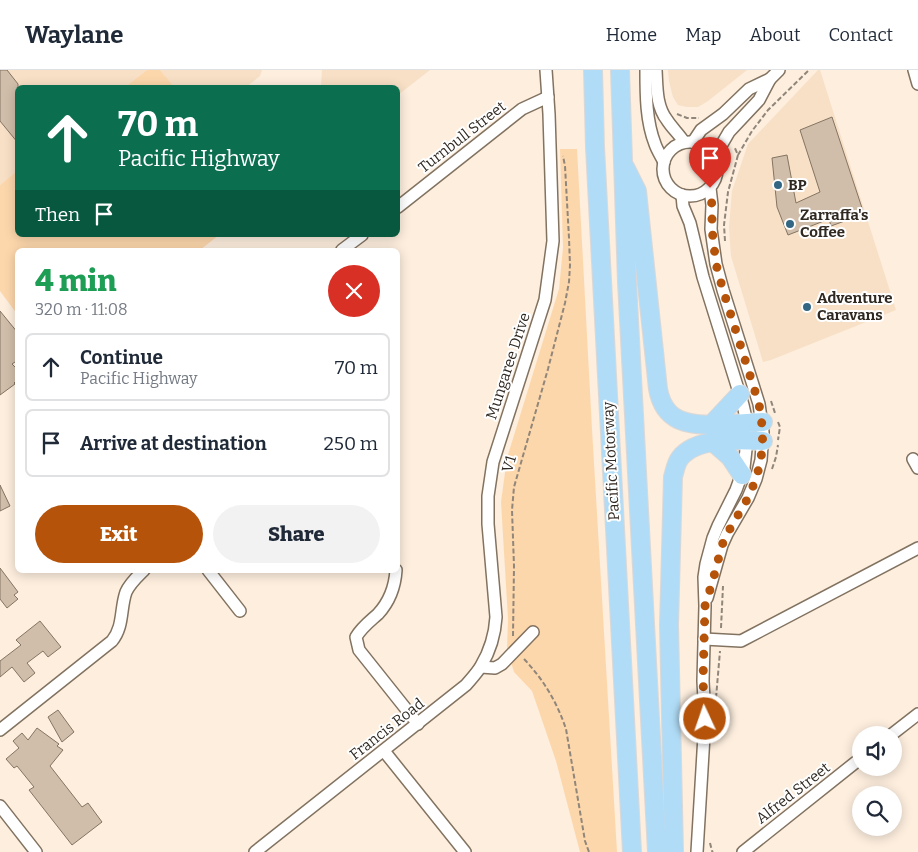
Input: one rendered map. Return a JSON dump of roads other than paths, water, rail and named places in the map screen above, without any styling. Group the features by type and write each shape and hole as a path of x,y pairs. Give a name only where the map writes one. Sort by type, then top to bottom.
{"highway":[{"name":"Pacific Motorway","path":"593,70 595,147 632,852"},
{"name":"Pacific Motorway","path":"620,70 627,282 657,852"},
{"path":"622,162 637,191 658,389 661,401 669,413 682,422 693,424 712,434 742,475"},
{"path":"674,852 669,625 673,476 678,462 684,454 700,445 712,434 740,394"},
{"path":"712,434 755,432"}],"street":[{"name":"Mungaree Drive","path":"481,667 488,654 495,632 496,617 488,524 488,496 493,462 545,300 552,248 546,70"},
{"path":"646,70 648,113 655,144 664,162"},
{"path":"656,70 658,100 662,112 667,121 688,142"},
{"path":"716,159 729,132 759,100 770,79 779,70"},
{"path":"914,70 918,84"},
{"path":"688,142 723,114 749,89 770,79"},
{"name":"Turnbull Street","path":"400,205 522,109 548,97"},
{"path":"688,142 700,143 712,152 716,159 718,166 717,174 710,188 704,193 697,196 682,195 669,186 664,178 664,162 666,155 677,145 688,142"},
{"path":"697,852 705,719 703,681 704,577 709,550 742,475 745,459 755,432 759,404 716,264 712,236 710,188"},
{"path":"682,195 683,206 690,223 703,277 740,394 755,432 761,460 748,498 722,545 705,606"},
{"path":"345,248 359,237"},
{"path":"704,638 741,641 918,548"},
{"path":"0,730 112,641 118,633 126,593 130,584 141,573"},
{"path":"210,573 240,611"},
{"path":"396,573 390,599 379,613 362,628 356,637 359,650 418,724"},
{"path":"481,667 495,668 502,664 533,632"},
{"name":"Francis Road","path":"255,852 466,685 481,667"},
{"path":"902,726 918,714"},
{"path":"384,751 465,852"},
{"name":"Alfred Street","path":"743,852 852,765"},
{"path":"0,806 36,852"}],"place":[{"name":"BP","path":"778,185"},
{"name":"Zarraffa's Coffee","path":"790,224"},
{"name":"Adventure Caravans","path":"807,307"}]}
